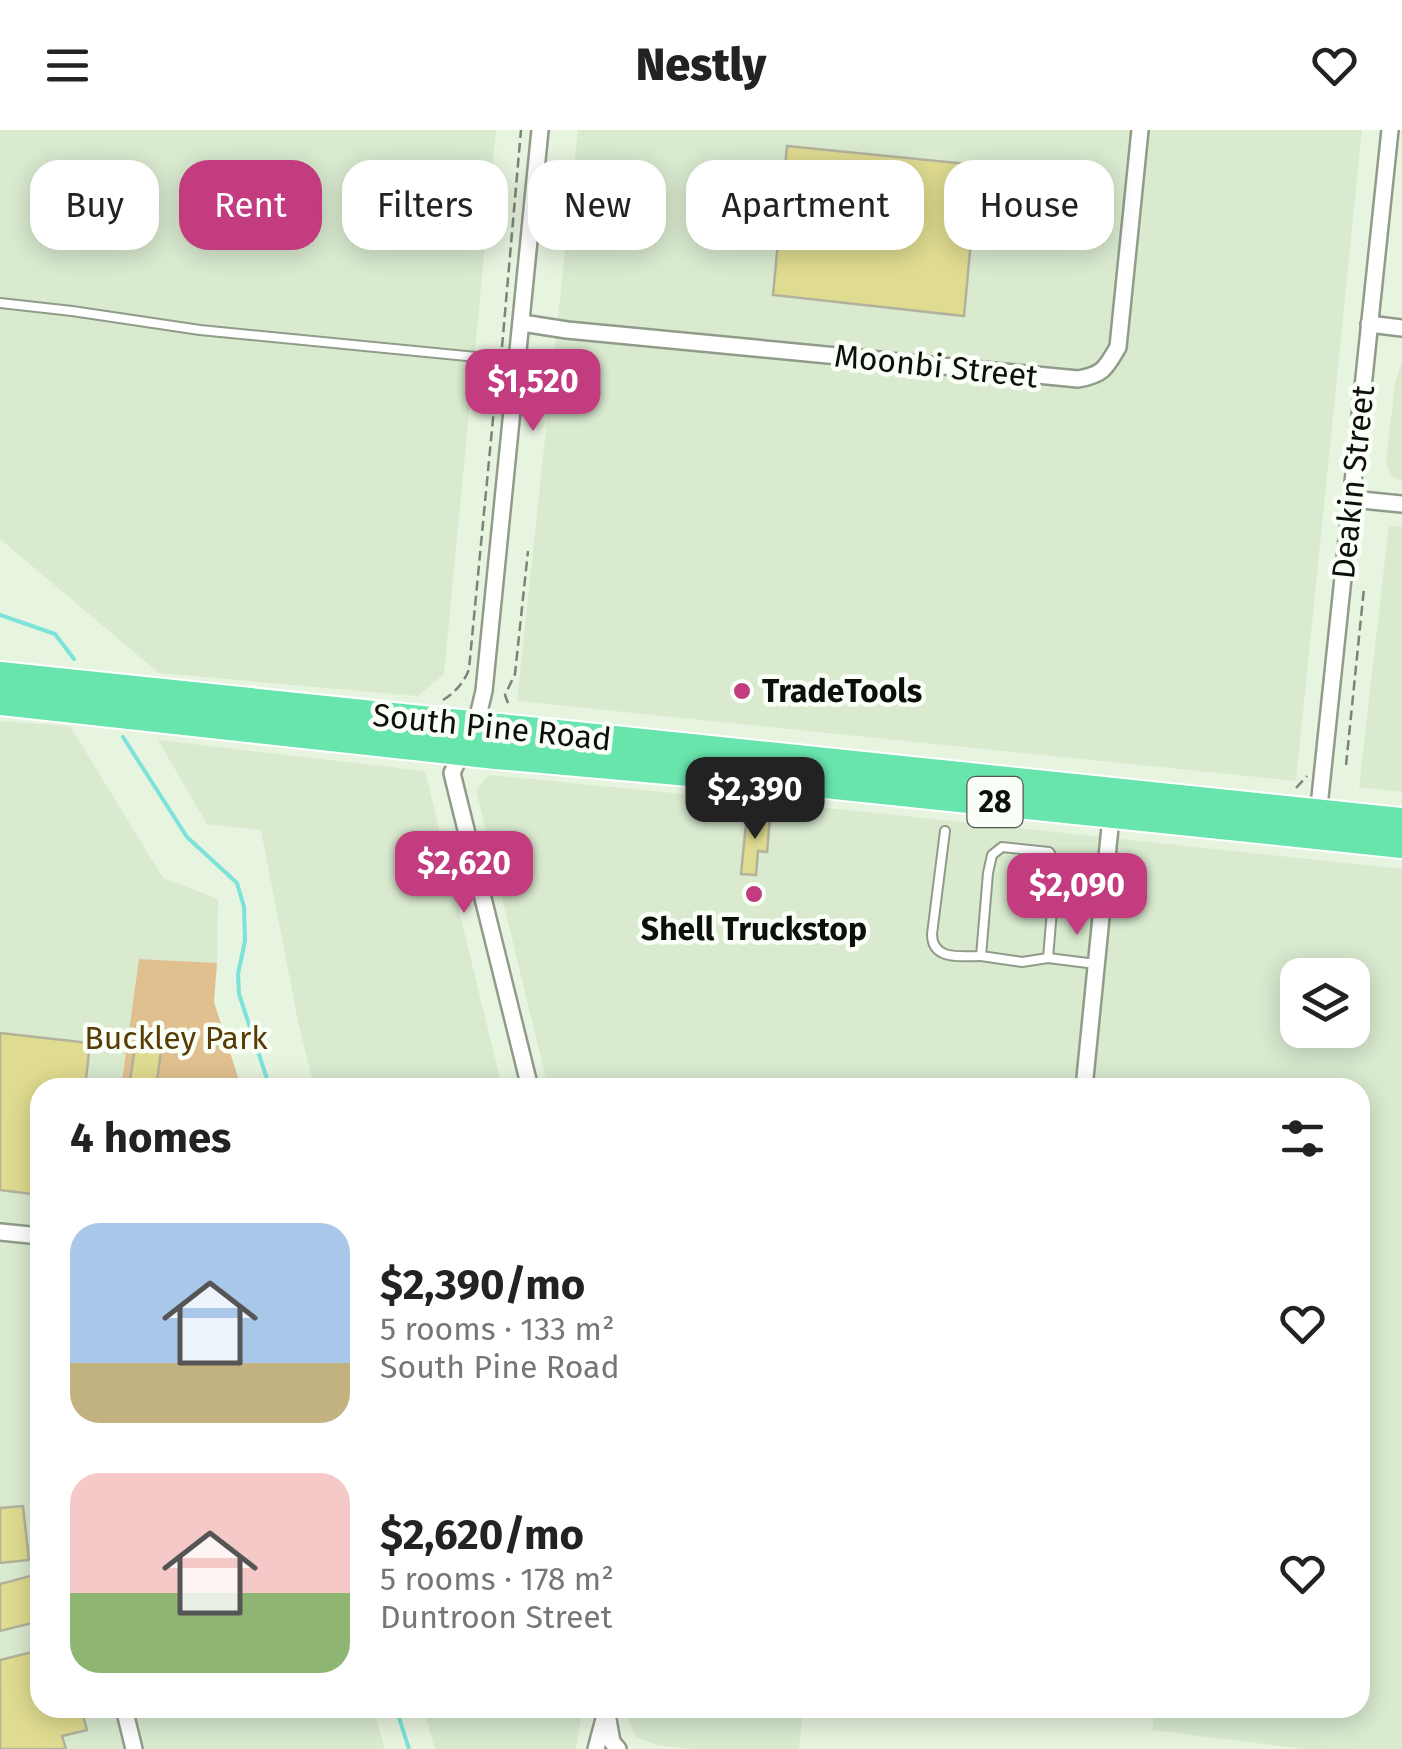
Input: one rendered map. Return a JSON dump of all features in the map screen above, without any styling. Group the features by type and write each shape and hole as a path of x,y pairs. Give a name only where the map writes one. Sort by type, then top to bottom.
{"highway":[{"name":"South Pine Road","path":"0,676 825,784 1113,804 1317,824 1402,822"},
{"name":"South Pine Road","path":"0,701 468,738"},
{"name":"South Pine Road","path":"1317,824 1402,844"}],"street":[{"path":"528,1078 452,773 481,707 484,690 540,130"},
{"name":"Moonbi Street","path":"522,323 1059,378 1095,376 1106,368 1118,348 1140,130"},
{"name":"Deakin Street","path":"1317,824 1390,130"},
{"path":"1369,324 1402,328"},
{"path":"1351,499 1402,504"},
{"path":"1085,1078 1113,804"},
{"path":"0,1232 30,1235"},
{"path":"126,1718 134,1749"},
{"path":"596,1749 604,1718"},
{"path":"608,1718 612,1742 618,1749"}],"lane":[{"path":"0,304 200,330 518,362"},
{"path":"945,830 932,944 936,950 1031,962 1048,958 1096,964"},
{"path":"981,956 992,855 1002,847 1010,847 1049,852 1056,863 1048,958"}],"path":[{"path":"451,695 469,669 521,130"},
{"path":"508,702 505,695 515,674 528,551"},
{"path":"1346,764 1364,588"}],"shaded area":[{"path":"0,130 496,130 493,160 342,160 342,250 485,250 444,674 418,696 159,673 0,539"},
{"path":"578,130 1362,130 1296,781 517,701 565,250 666,250 666,160 575,160"},
{"path":"1402,362 1402,481 1392,476 1386,463 1395,383"},
{"path":"1389,525 1402,527 1402,792 1359,787"},
{"path":"0,721 70,726 163,878 218,899 217,963 139,959 122,1078 30,1078 30,1718 376,1718 385,1749 0,1749"},
{"path":"158,740 425,771 500,1078 312,1078 261,830 207,824"},
{"path":"489,775 1402,869 1402,1749 1304,1749 1152,1730 1154,1718 1370,1718 1370,1078 546,1078 476,790"},
{"path":"426,1718 581,1718 576,1749 435,1749"},
{"path":"627,1718 802,1718 799,1749 692,1749 658,1745 636,1737"}],"green space":[{"name":"Buckley Park","path":"139,959 217,963 214,1002 238,1078 122,1078"}],"building":[{"path":"787,146 944,162 944,250 970,250 964,316 773,295 777,250 924,250 924,160 786,160"},
{"path":"747,814 770,817 767,852 758,851 756,875 741,874"},
{"path":"0,1033 90,1043 86,1078 30,1078 30,1194 0,1190"},
{"path":"136,1040 162,1044 157,1078 130,1078"},
{"path":"23,1506 29,1560 0,1563 0,1508"},
{"path":"30,1576 30,1624 0,1631 0,1584"},
{"path":"30,1652 30,1718 84,1718 87,1730 62,1736 66,1749 0,1749 0,1660"}],"waterway":[{"path":"0,615 55,634 74,659"},
{"path":"123,737 187,837 237,883 244,907 245,941 238,974 239,994 267,1078"},
{"path":"399,1718 409,1749"}],"place":[{"name":"TradeTools","path":"742,691"},
{"name":"Shell Truckstop","path":"754,894"}]}
